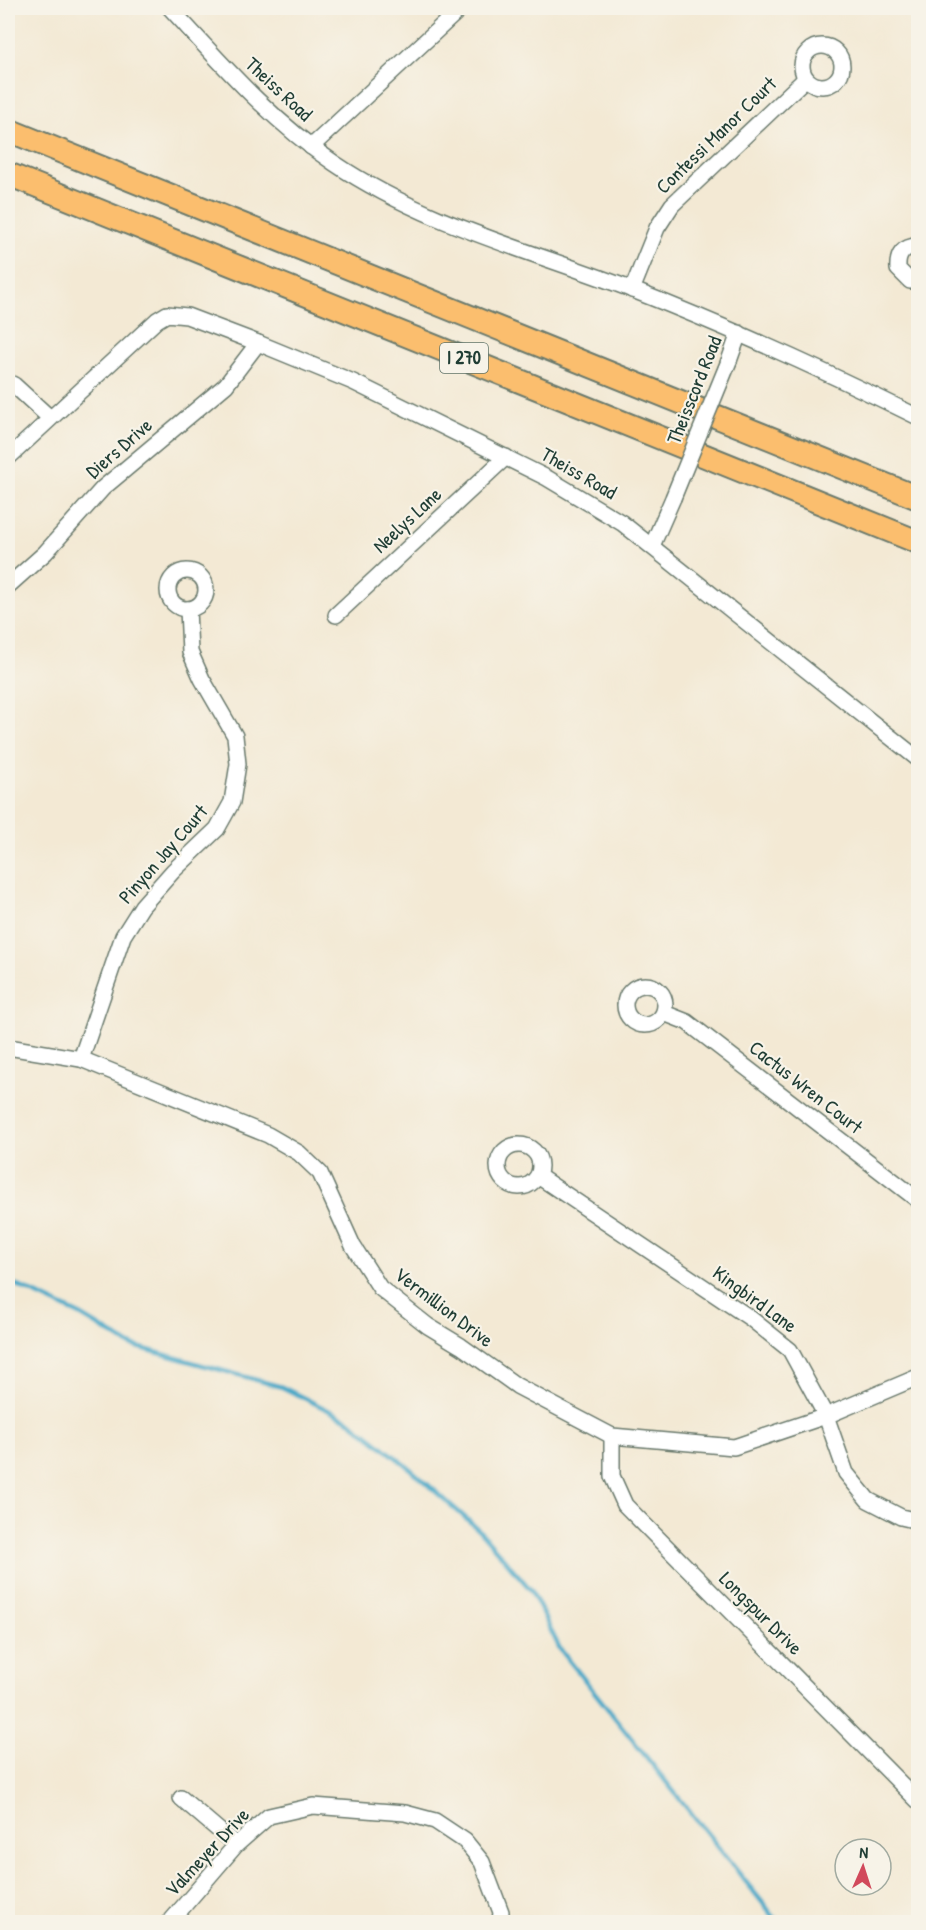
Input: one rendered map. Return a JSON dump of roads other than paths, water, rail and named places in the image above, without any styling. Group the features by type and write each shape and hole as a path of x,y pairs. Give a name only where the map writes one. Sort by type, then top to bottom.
{"highway":[{"name":"I 270","path":"8,130 918,498"},
{"name":"I 270","path":"8,174 918,542"}],"street":[{"name":"Theiss Road","path":"170,8 271,114 311,147 361,181 414,208 501,243 632,290 739,333"},
{"path":"311,147 461,8"},
{"name":"Contessi Manor Court","path":"632,290 657,228 672,205 805,79"},
{"path":"918,246 908,247 898,260 898,269 910,280 918,280"},
{"name":"Theiss Road","path":"50,418 167,314 187,316 258,343 353,382 506,457 605,511 918,759"},
{"name":"Theisscord Road","path":"652,546 739,333 918,417"},
{"name":"Diers Drive","path":"8,586 45,553 103,488 226,385 258,343"},
{"path":"8,382 50,418 8,458"},
{"name":"Neelys Lane","path":"336,615 506,457"},
{"name":"Pinyon Jay Court","path":"81,1059 123,936 142,906 173,871 217,829 232,802 238,764 235,736 224,713 202,679 190,652 188,609"},
{"name":"Cactus Wren Court","path":"664,1013 687,1022 918,1200"},
{"name":"Vermillion Drive","path":"8,1047 81,1059 268,1135 299,1154 320,1173 353,1246 380,1288 428,1326 462,1346 517,1386 612,1436 734,1447 826,1416 918,1377"},
{"name":"Kingbird Lane","path":"538,1176 750,1318 790,1350 826,1416 846,1473 868,1500 901,1517 918,1521"},
{"name":"Longspur Drive","path":"612,1436 612,1476 625,1505 918,1801"},
{"path":"181,1798 236,1845"},
{"name":"Valmeyer Drive","path":"170,1923 236,1845 269,1816 313,1806 405,1813 435,1821 465,1841 482,1862 501,1912 500,1923"}],"waterway":[{"path":"8,1281 80,1315 130,1345 282,1387 350,1421 408,1467 479,1530 531,1590 560,1649 778,1922"}]}
